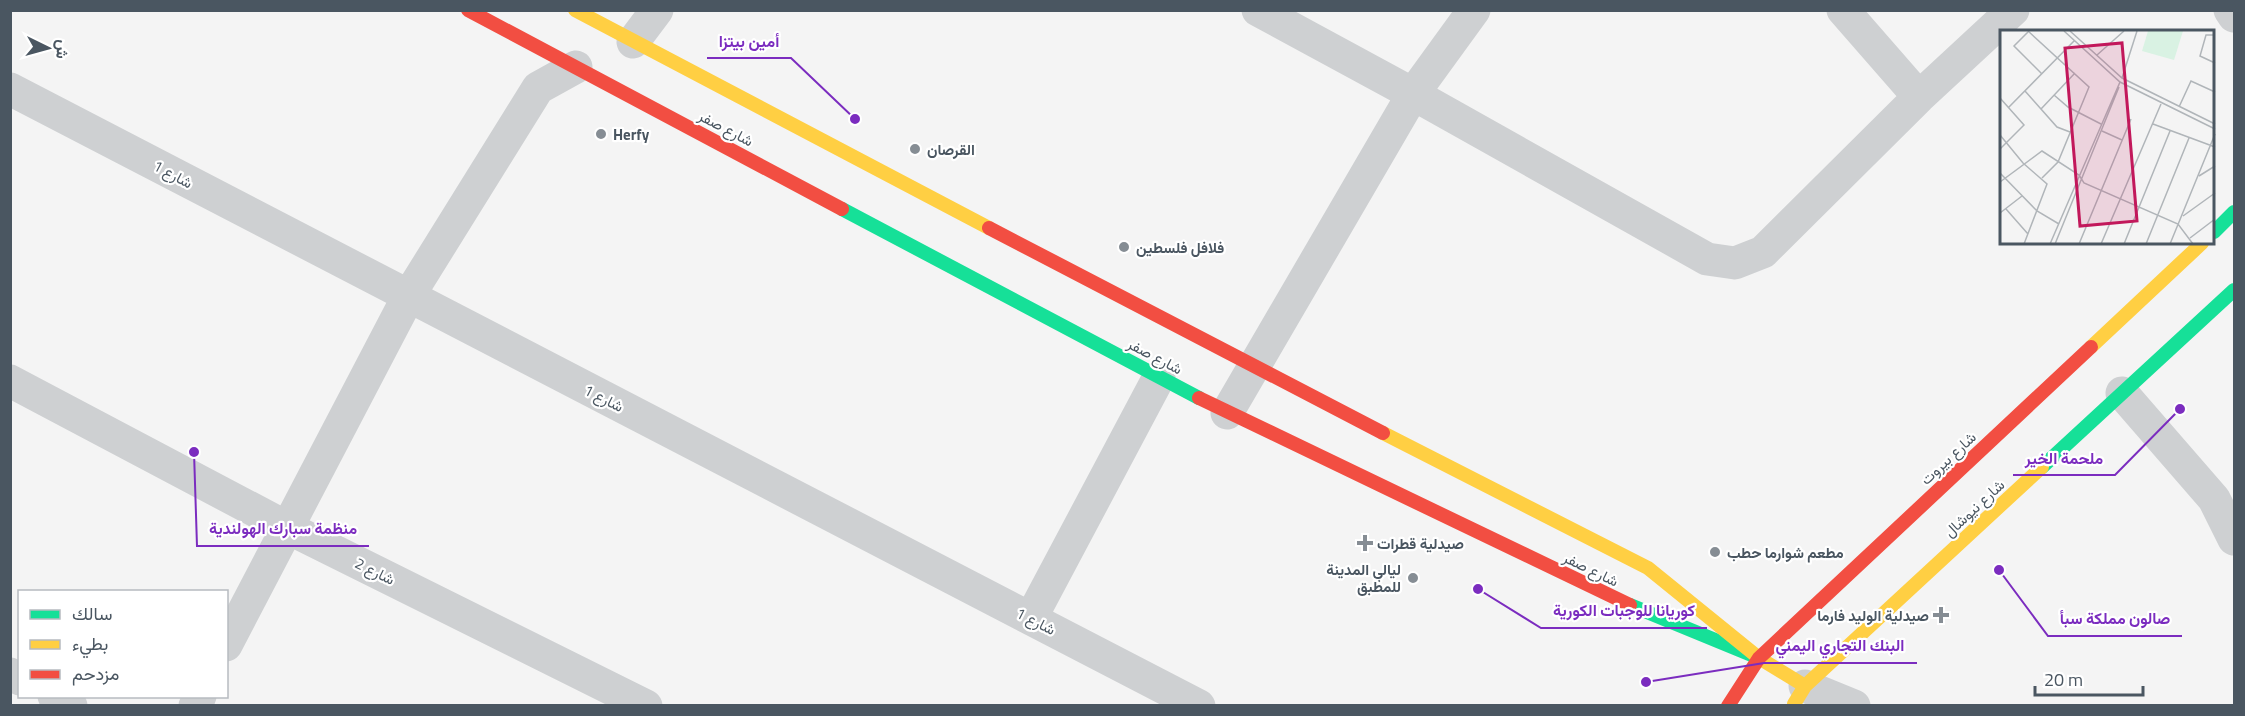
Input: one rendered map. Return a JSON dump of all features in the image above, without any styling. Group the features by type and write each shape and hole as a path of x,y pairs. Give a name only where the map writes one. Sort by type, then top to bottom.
{"street":[{"name":"شارع صفر","path":"468,10 586,63 1227,413 1623,602 1759,658"},
{"name":"شارع صفر","path":"575,10 624,46 1648,568 1759,658"},
{"path":"624,46 657,10"},
{"path":"1258,10 1707,259 1735,263 1763,252 1919,97 2013,10"},
{"path":"1227,413 1413,94 1474,10"},
{"path":"1843,10 1919,97"},
{"path":"2230,10 2235,16"},
{"path":"228,641 408,297 538,88 586,63"},
{"name":"شارع 1","path":"10,89 1199,705"},
{"path":"2215,231 2235,212"},
{"name":"شارع بيروت","path":"1728,705 1759,658 2201,244"},
{"name":"شارع نيوشال","path":"1799,696 2235,290"},
{"path":"1031,618 1159,377"},
{"name":"شارع 2","path":"10,381 288,528 646,705"},
{"path":"2122,393 2214,499 2235,538"},
{"path":"1759,658 1799,696 1854,705"}],"traffic: fast":[{"path":"842,209 1199,398"},
{"path":"2215,231 2234,212"},
{"path":"2042,467 2234,290"},
{"path":"1630,605 1759,658"}],"traffic: slow":[{"path":"575,10 989,228"},
{"path":"2091,347 2201,244"},
{"path":"1383,433 1648,568 1759,658 1805,686"},
{"path":"1794,704 1805,686 2042,467"}],"traffic: jam":[{"path":"468,10 842,209"},
{"path":"989,228 1383,433"},
{"path":"1728,706 1759,658 2091,347"},
{"path":"1199,398 1630,605"}],"place":[{"name":"أمين بيتزا","path":"855,119"},
{"name":"Herfy","path":"601,134"},
{"name":"القرصان","path":"915,149"},
{"name":"فلافل فلسطين","path":"1124,247"},
{"name":"ملحمة الخير","path":"2180,409"},
{"name":"منظمة سبارك الهولندية","path":"194,452"},
{"name":"صيدلية قطرات","path":"1365,543"},
{"name":"مطعم شوارما حطب","path":"1715,552"},
{"name":"صالون مملكة سبأ","path":"1999,570"},
{"name":"ليالي المدينة للمطبق","path":"1413,578"},
{"name":"كوريانا للوجبات الكورية","path":"1478,589"},
{"name":"صيدلية الوليد فارما","path":"1941,615"},
{"name":"البنك التجاري اليمني","path":"1646,682"}]}
